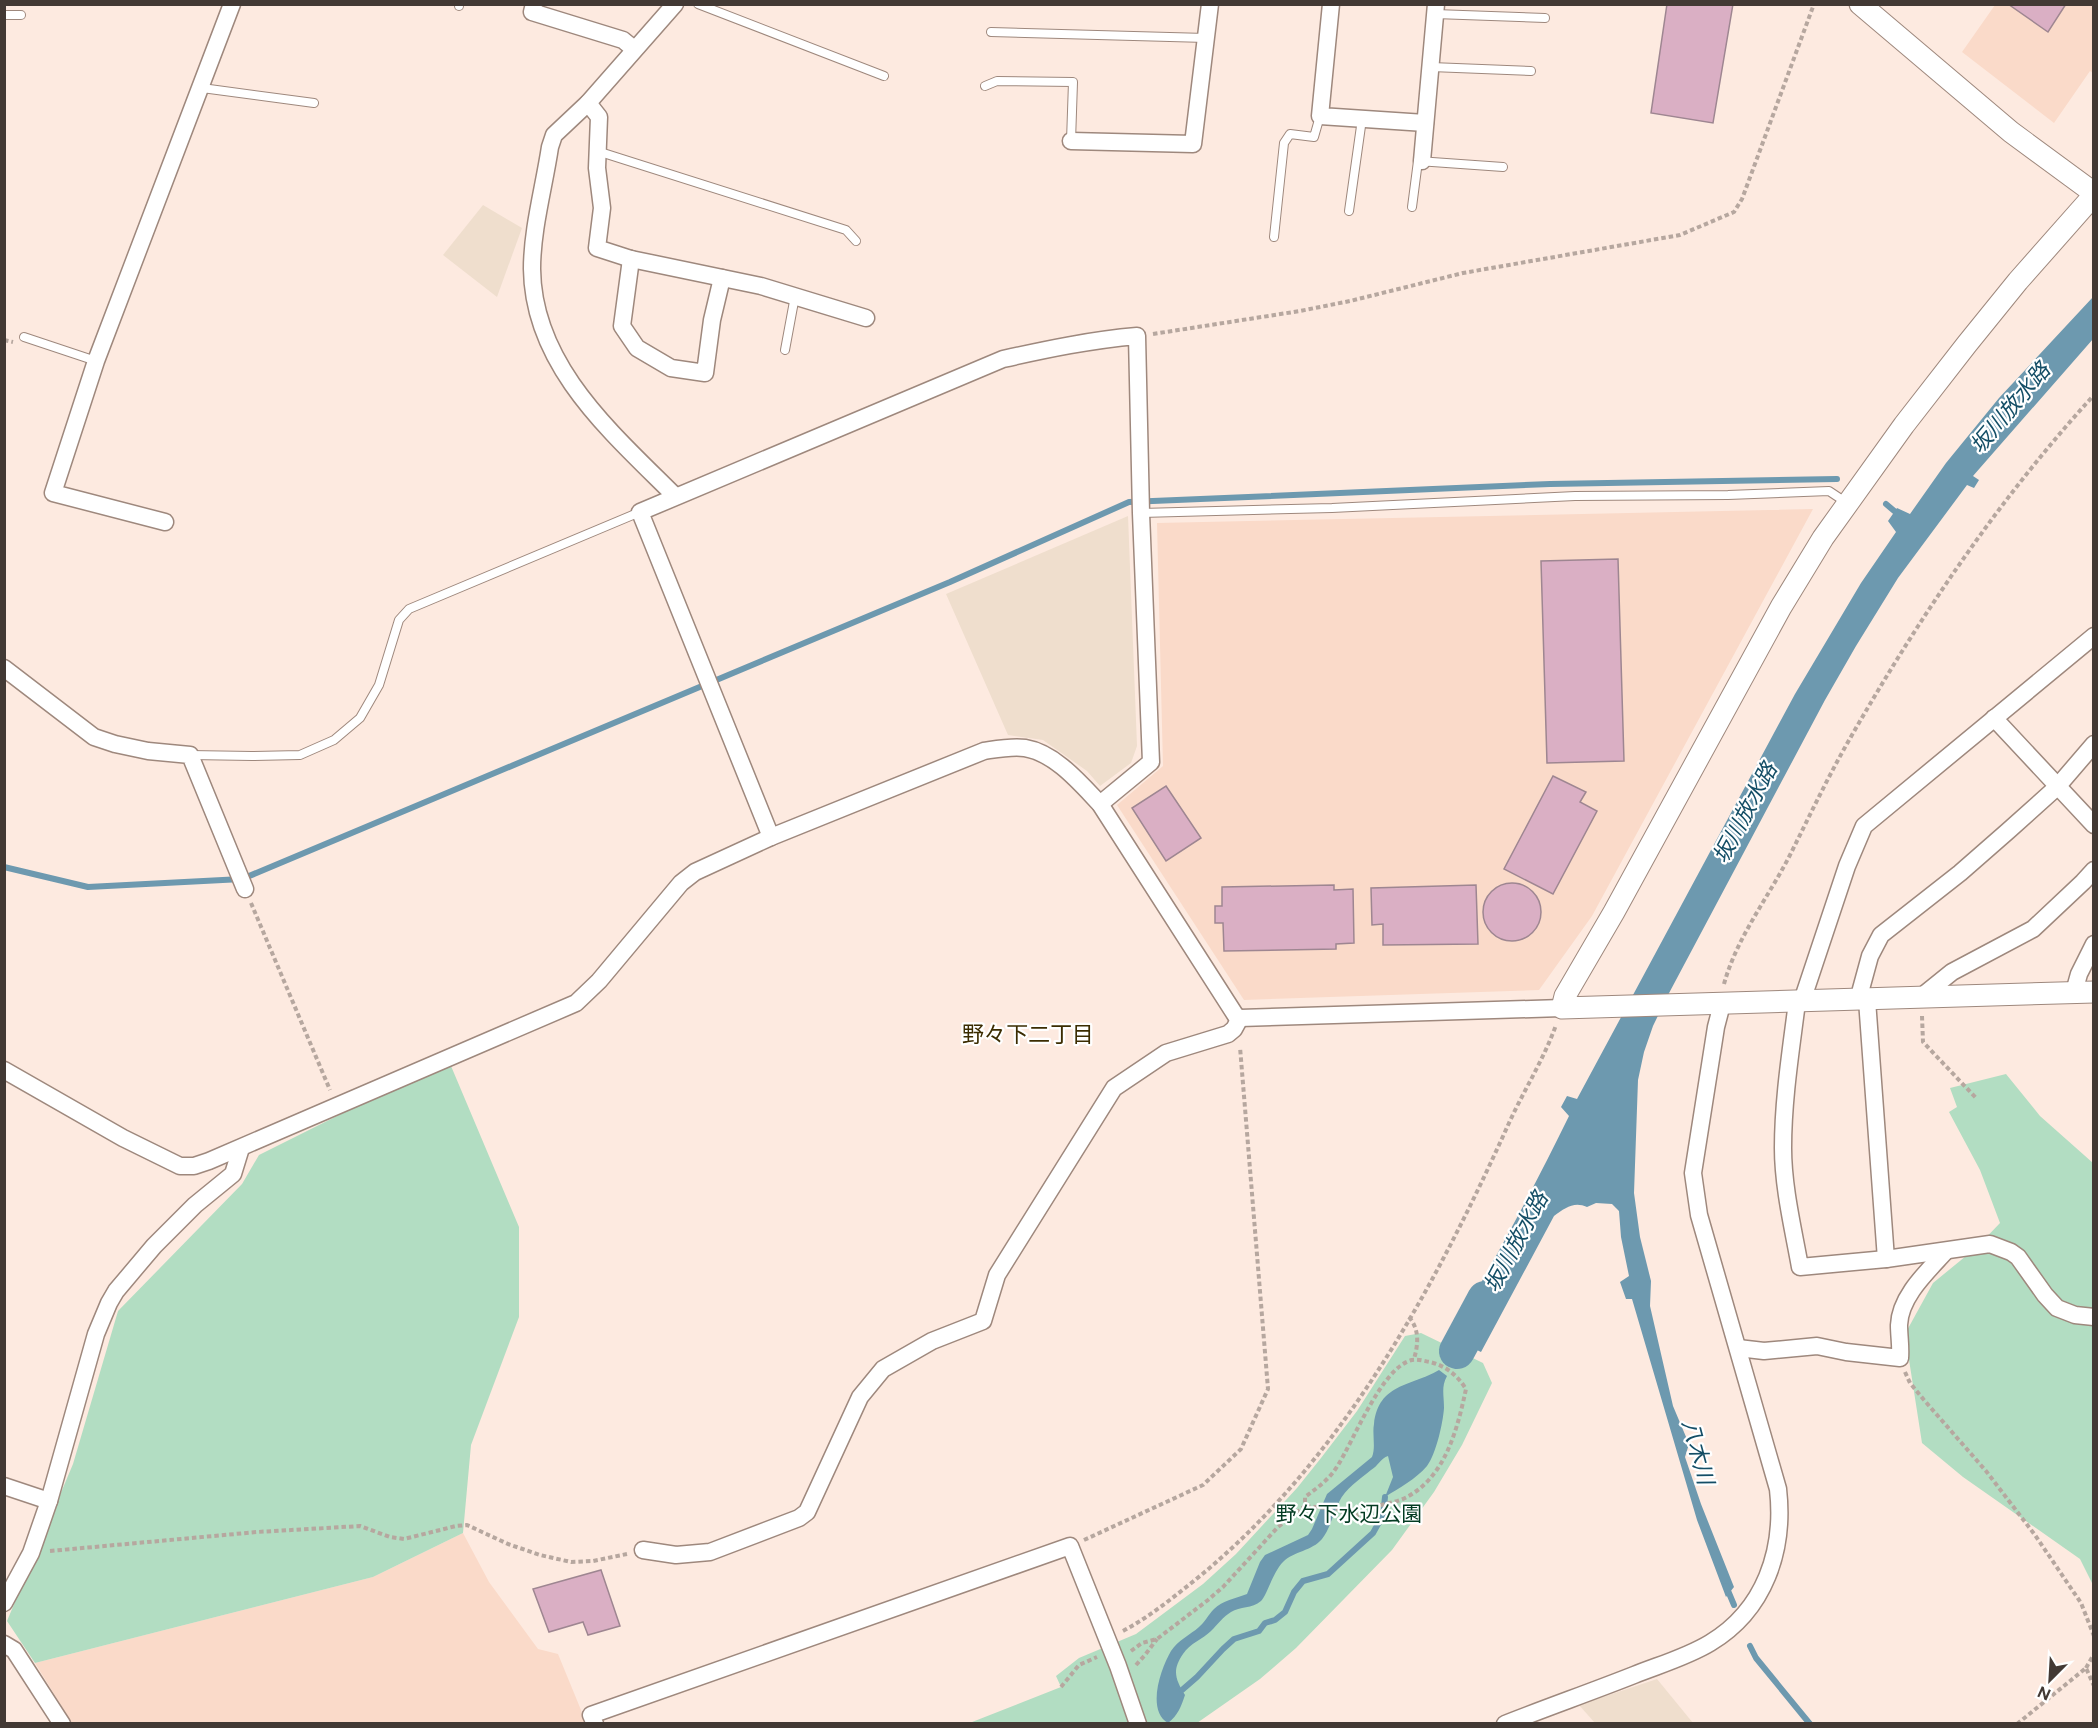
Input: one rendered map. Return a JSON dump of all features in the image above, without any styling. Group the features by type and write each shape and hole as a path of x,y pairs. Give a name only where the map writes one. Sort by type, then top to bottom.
{"street":[{"path":"165,522 53,493 96,361 232,4"},
{"path":"534,4 532,12 622,40 634,49"},
{"path":"675,4 588,104 554,135 533,245 536,309 553,352 580,395 609,430 675,496"},
{"path":"1071,141 1193,144 1210,4"},
{"path":"1331,4 1320,116 1425,123"},
{"path":"1570,1008 1565,996 1614,912 1780,607 1847,503 1904,425 2018,281 2094,194 2011,132 1860,4"},
{"path":"1422,161 1436,9"},
{"path":"588,104 599,117 597,151 602,208 597,248 631,259 761,286 866,318"},
{"path":"631,259 622,326 637,348 671,368 705,373 712,320 722,278"},
{"path":"771,837 640,512 1003,359 1069,344 1137,336 1141,513 1151,762 1100,804"},
{"path":"2094,636 1864,826 1846,866 1799,1002 1789,1061 1783,1150 1800,1267 1886,1259 1990,1244 2018,1257 2057,1308 2075,1315 2094,1317"},
{"path":"4,668 94,736 115,744 148,751 190,755 242,882"},
{"path":"1994,718 2094,825"},
{"path":"1886,1259 1863,1000 1870,956 1881,935 1960,873 2057,787 2094,744"},
{"path":"4,1070 123,1138 180,1166 194,1166 241,1148 576,1003 599,981 681,883 695,872 771,837 984,751 1027,748 1049,758 1074,776 1100,804 1236,1016 1237,1023 1228,1034 1166,1053 1114,1088 997,1275 983,1321 932,1341 883,1369 860,1397 807,1512 799,1518 710,1552 676,1555 643,1550"},
{"path":"1921,997 1952,972 2033,929 2094,870"},
{"path":"1237,1023 1570,1008 2084,992 2079,974 2094,944"},
{"path":"1505,1724 1646,1670 1709,1643 1731,1628 1747,1611 1774,1561 1781,1513 1778,1489 1699,1215 1693,1173 1716,1027 1712,1004"},
{"path":"6,1597 31,1552 49,1501 96,1334 109,1303 116,1291 154,1246 195,1205 233,1174 241,1148"},
{"path":"1738,1348 1764,1351 1817,1346 1900,1358 1899,1324 1906,1302 1946,1251"},
{"path":"4,1486 49,1501"},
{"path":"595,1724 591,1715 1070,1546 1106,1640 1124,1663 1138,1724"},
{"path":"4,1644 14,1650 62,1724"}],"lane":[{"path":"698,4 884,76"},
{"path":"1436,9 1545,18"},
{"path":"4,15 21,15"},
{"path":"990,32 1206,38"},
{"path":"1431,67 1531,71"},
{"path":"985,86 997,81 1073,82 1071,141"},
{"path":"202,87 314,102"},
{"path":"1274,237 1284,143 1290,134 1314,137 1320,116"},
{"path":"1350,211 1362,119"},
{"path":"597,151 846,230 856,241"},
{"path":"1412,207 1418,161 1503,167"},
{"path":"785,350 795,296"},
{"path":"24,337 96,361"},
{"path":"1141,513 1332,508 1575,496 1728,495 1829,491 1847,503"},
{"path":"190,755 300,755 334,740 360,718 379,686 399,620 409,609 640,512"}],"path":[{"path":"1137,336 1300,311 1463,273 1648,242 1680,235 1734,212 1742,199 1815,4"},
{"path":"1712,1004 1725,982 1743,936 1784,865 1847,743 1920,623 1977,538 2051,441 2094,395"},
{"path":"242,882 337,1106"},
{"path":"1921,997 1923,1042 1976,1098"},
{"path":"1106,1640 1146,1619 1225,1555 1263,1519 1294,1484 1379,1371 1482,1183 1522,1095 1570,1008"},
{"path":"1070,1546 1203,1485 1241,1449 1268,1389 1237,1023"},
{"path":"1410,1317 1414,1323 1419,1343 1414,1359"},
{"path":"1900,1358 1910,1383 1986,1471 2035,1535 2081,1603 2094,1636"},
{"path":"1061,1687 1079,1665 1104,1653 1132,1668 1156,1639 1223,1587 1278,1527 1305,1506 1339,1509 1348,1518 1376,1510 1377,1506 1412,1494 1434,1473 1445,1457 1455,1433 1466,1389 1458,1376 1440,1365 1414,1359 1406,1362 1392,1375 1372,1401 1337,1467 1327,1480 1305,1497 1305,1506"},
{"path":"31,1552 245,1533 360,1526 390,1537 404,1539 467,1525 508,1544 571,1562 643,1553 643,1550"},
{"path":"1124,1663 1127,1654 1142,1643 1156,1639"},
{"path":"2017,1724 2085,1668 2094,1654"},
{"path":"2085,1668 2094,1686"}],"shaded area":[{"path":"1995,5 2093,5 2093,73 2090,71 2054,123 1962,52"},
{"path":"483,205 522,228 497,297 443,255"},
{"path":"1813,509 1592,916 1539,990 1244,1000 1117,805 1163,766 1157,523"},
{"path":"1128,516 1137,746 1131,763 1100,786 1087,771 1043,740 1008,735 946,594"},
{"path":"463,1533 489,1582 538,1649 558,1654 584,1723 72,1723 35,1663 373,1577"},
{"path":"1657,1679 1693,1723 1595,1723 1579,1705"}],"green space":[{"path":"451,1066 519,1227 519,1317 471,1445 463,1533 373,1577 35,1663 7,1621 73,1464 118,1311 242,1184 259,1155 343,1113"},
{"path":"2006,1074 2040,1116 2093,1163 2093,1585 2080,1559 1963,1477 1922,1443 1905,1334 1933,1283 1977,1247 2000,1223 1980,1170 1949,1112 1957,1107 1950,1088"},
{"name":"野々下水辺公園","path":"1421,1333 1483,1363 1492,1383 1462,1445 1434,1492 1392,1550 1296,1648 1260,1679 1197,1723 967,1724 1061,1687 1056,1676 1079,1658 1136,1634 1203,1584 1236,1554 1297,1488 1357,1411 1405,1336"}],"water":[{"path":"2093,297 2093,339 1973,476 1979,480 1974,488 1967,485 1898,578 1856,646 1668,995 1644,1052 1638,1080 1634,1193 1640,1237 1651,1281 1650,1306 1673,1406 1689,1444 1685,1457 1734,1587 1726,1597 1697,1520 1632,1299 1626,1299 1620,1282 1629,1276 1621,1237 1619,1211 1612,1204 1596,1203 1587,1207 1574,1205 1554,1216 1481,1352 1450,1337 1511,1228 1569,1116 1561,1107 1567,1096 1577,1099 1795,694 1861,583 1896,532 1888,521 1897,508 1910,514 1946,463 1999,398"},
{"path":"1439,1370 1447,1376 1443,1388 1444,1408 1441,1430 1427,1466 1413,1479 1385,1497 1393,1477 1388,1456 1353,1484 1339,1502 1322,1539 1283,1562 1261,1601 1231,1612 1208,1634 1186,1650 1176,1670 1177,1679 1185,1695 1179,1710 1168,1723 1161,1717 1157,1699 1163,1668 1174,1647 1201,1625 1217,1606 1247,1594 1265,1555 1308,1535 1327,1494 1372,1457 1377,1411 1389,1393"}],"building":[{"path":"1667,4 1733,4 1713,123 1651,113"},
{"path":"2008,4 2066,4 2048,32"},
{"path":"1618,559 1624,761 1547,763 1541,561"},
{"path":"1553,776 1586,792 1580,802 1597,811 1553,894 1504,869"},
{"path":"1166,786 1201,838 1166,861 1132,808"},
{"path":"1512,883 1523,885 1536,896 1541,912 1539,923 1528,936 1512,941 1501,939 1488,928 1483,912 1485,901 1496,888"},
{"path":"1334,885 1334,890 1353,889 1354,943 1336,944 1336,949 1224,951 1223,923 1215,923 1215,906 1222,906 1222,887"},
{"path":"1476,885 1478,944 1383,945 1383,924 1372,925 1371,888"},
{"path":"601,1570 620,1626 588,1635 583,1622 549,1632 533,1589"}],"waterway":[{"path":"4,867 88,887 242,879 950,582 1129,502 1550,484 1837,479"},
{"path":"1886,504 1899,515"},
{"name":"坂川放水路","path":"1457,1351 1485,1299"},
{"path":"1182,1690 1234,1639 1259,1631 1265,1623 1275,1620 1285,1612 1294,1592 1303,1581 1328,1574 1373,1533 1383,1515 1385,1497"},
{"name":"八木川","path":"1726,1586 1734,1605"},
{"name":"八木川","path":"1750,1646 1756,1658 1810,1724"}],"district":[{"name":"野々下二丁目","path":"1028,1034"}]}
